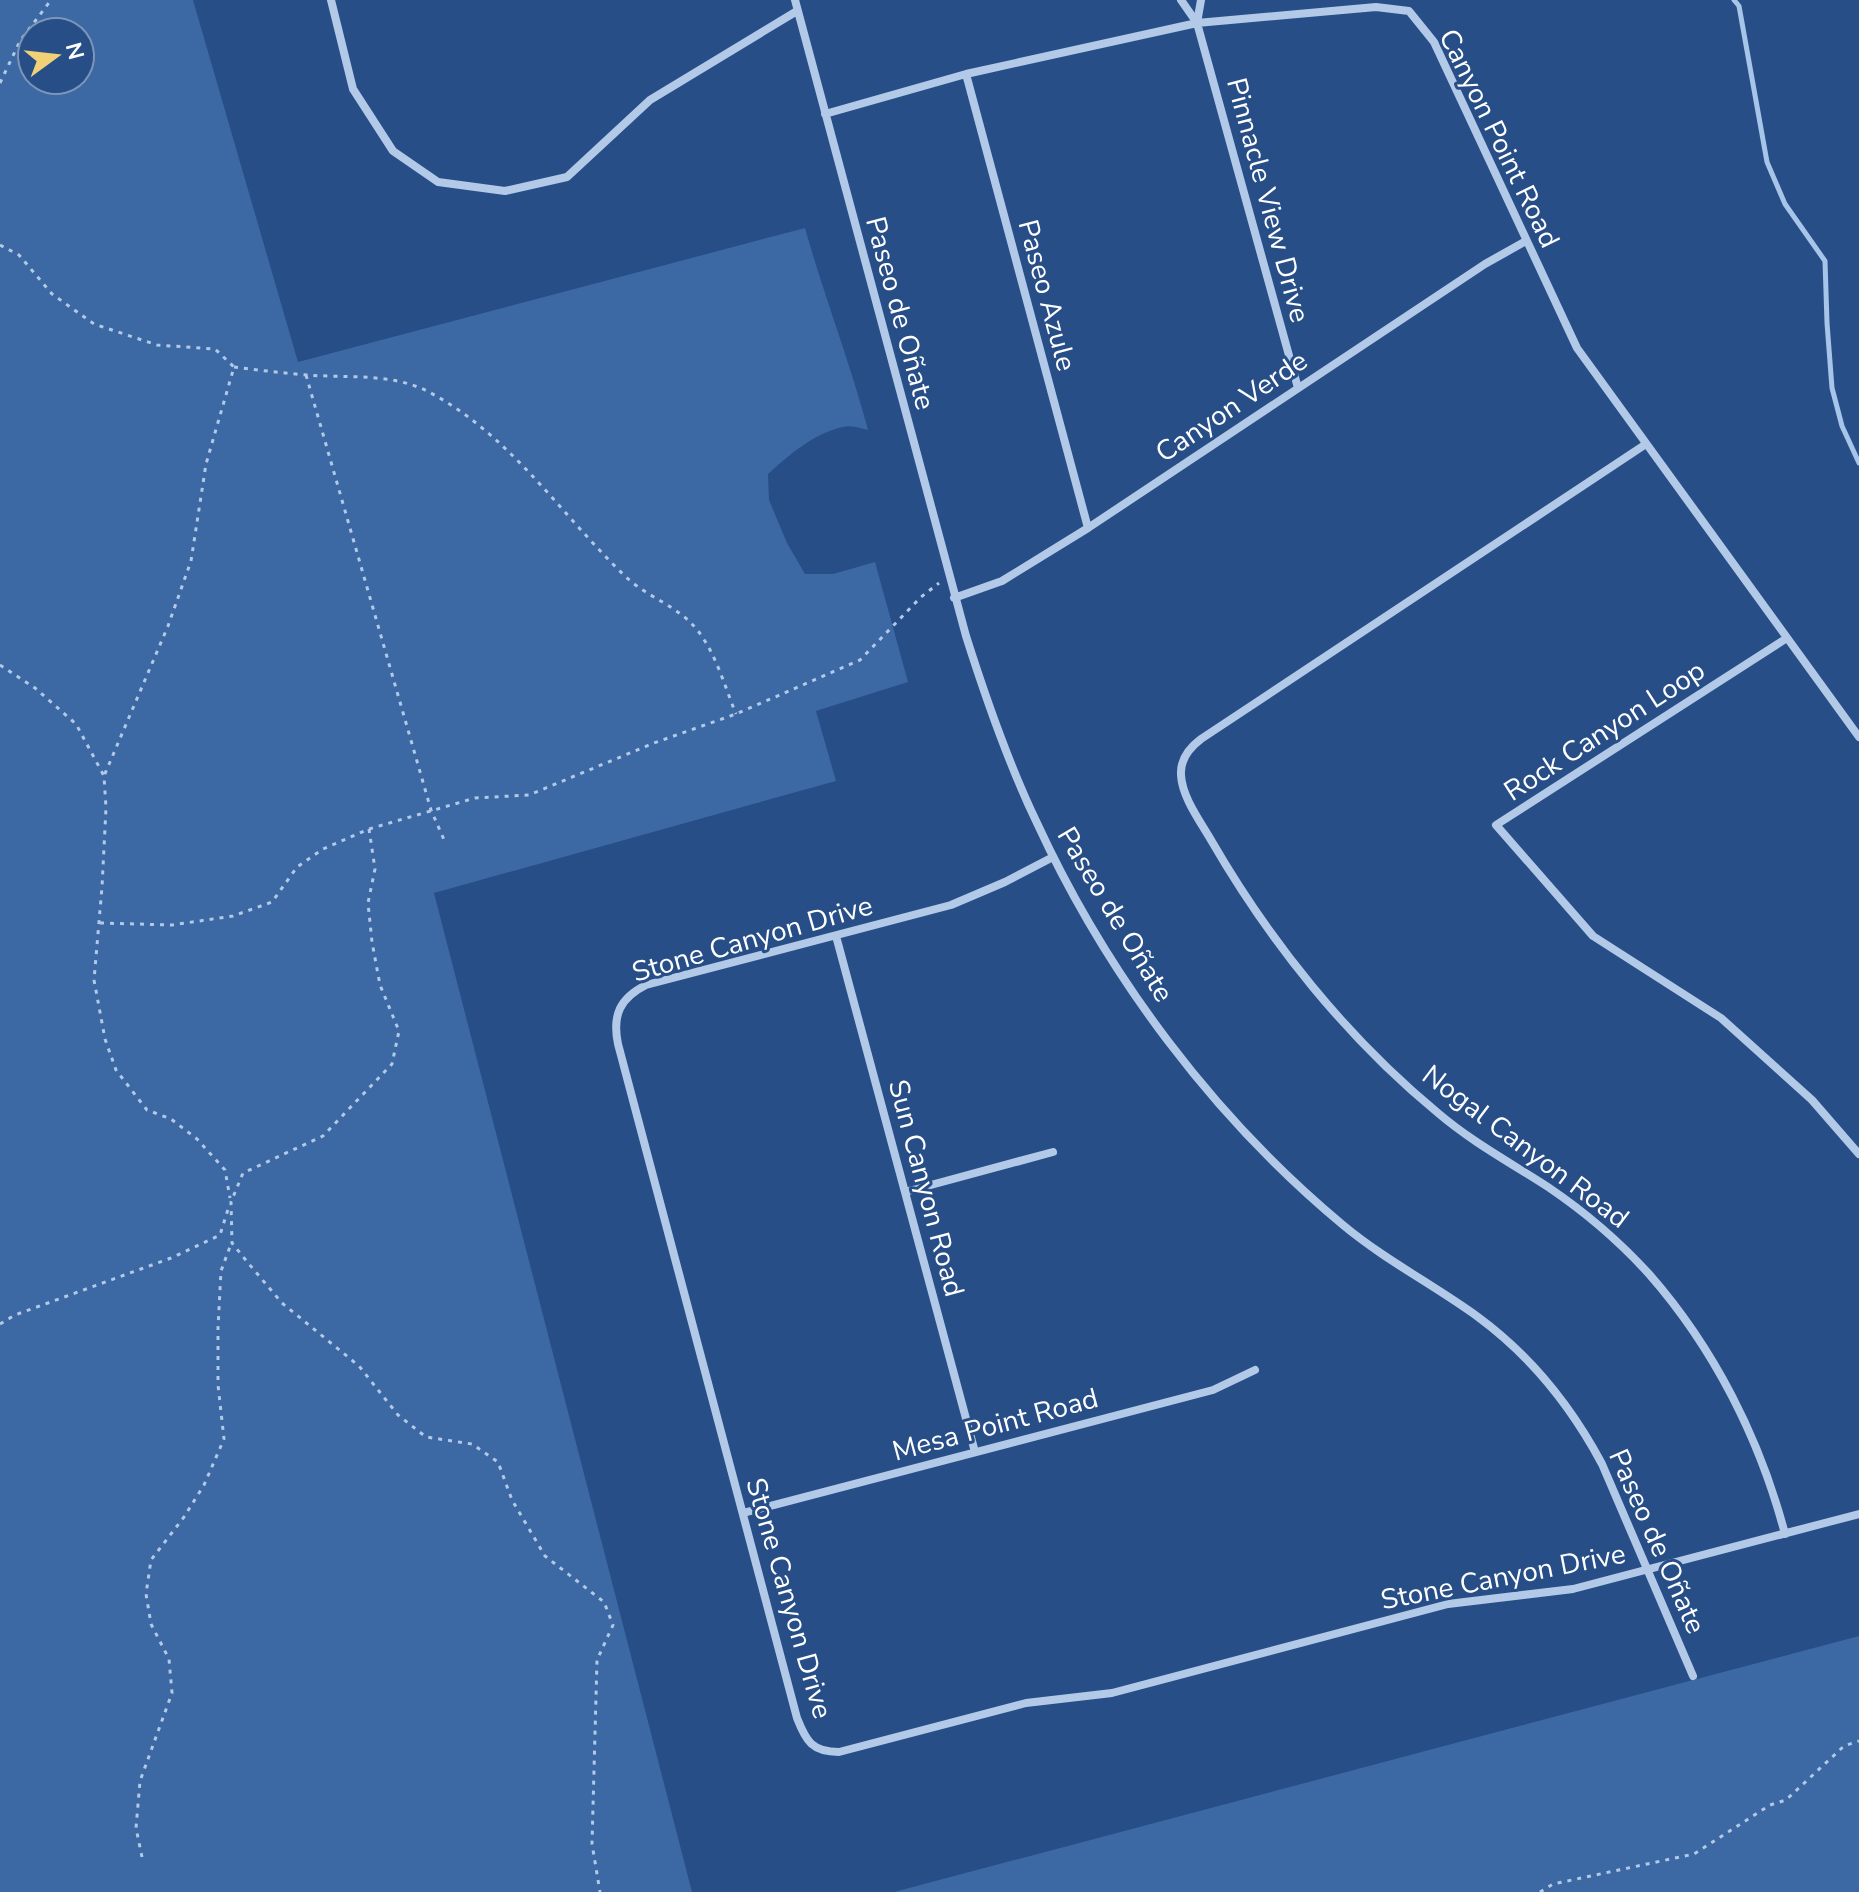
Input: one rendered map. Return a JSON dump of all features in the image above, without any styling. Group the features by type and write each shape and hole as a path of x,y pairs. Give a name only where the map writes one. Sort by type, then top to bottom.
{"street":[{"path":"331,0 353,89 393,151 438,182 505,191 567,177 650,100 797,11"},
{"name":"Paseo de Oñate","path":"795,0 954,598 1000,735 1053,857 1092,927 1145,1007 1184,1061 1253,1139 1342,1225 1394,1264 1497,1332 1552,1386 1602,1464 1693,1676"},
{"name":"Pinnacle View Drive","path":"1181,0 1197,23 1298,388"},
{"name":"Pinnacle View Drive","path":"1197,23 1201,0"},
{"name":"Canyon Point Road","path":"825,114 966,74 1197,23 1376,7 1409,11 1434,42 1570,338 1859,737"},
{"name":"Paseo Azule","path":"966,74 1088,528"},
{"name":"Canyon Verde","path":"954,598 1002,581 1088,528 1485,264 1526,241"},
{"name":"Nogal Canyon Road","path":"1646,444 1201,739 1184,758 1181,775 1185,791 1204,827 1251,903 1311,983 1369,1048 1460,1131 1549,1188 1599,1225 1631,1255 1676,1307 1709,1354 1737,1405 1769,1480 1785,1534"},
{"name":"Rock Canyon Loop","path":"1787,638 1496,825 1593,936 1721,1018 1812,1100 1859,1154"},
{"name":"Stone Canyon Drive","path":"1053,857 959,902 646,985 625,998 616,1018 618,1044 802,1730 816,1749 827,1752 854,1749 1026,1703 1112,1693 1448,1604 1560,1592 1859,1514"},
{"name":"Sun Canyon Road","path":"836,936 975,1452"},
{"path":"905,1192 1053,1152"},
{"name":"Mesa Point Road","path":"743,1513 1213,1390 1255,1370"}],"path":[{"path":"0,83 20,41 51,0"},
{"path":"0,245 19,255 52,294 94,324 157,345 215,349 234,367 381,379 425,390 484,428 565,509 592,543 629,580 676,608 699,632 714,659 736,714"},
{"path":"104,776 168,626 191,561 206,464 234,367"},
{"path":"306,375 431,810 445,842"},
{"path":"100,923 172,925 233,916 272,902 297,867 323,849 369,829 475,798 529,795 654,743 736,714 860,660 921,597 949,576"},
{"path":"0,665 35,688 76,724 104,776 106,808 94,980 105,1039 116,1070 147,1110 171,1119 197,1139 225,1170 231,1202 232,1243 221,1271 218,1328 218,1385 224,1439 204,1485 151,1560 146,1594 151,1624 169,1659 172,1693 140,1781 136,1828 142,1857"},
{"path":"0,1324 29,1310 171,1258 220,1235 243,1173 323,1136 392,1064 399,1031 380,985 372,942 368,903 375,869 369,829"},
{"path":"232,1243 282,1303 359,1366 398,1415 426,1437 472,1444 498,1462 512,1500 545,1556 604,1602 613,1625 597,1660 592,1844 600,1892"},
{"path":"1540,1892 1553,1884 1694,1854 1770,1805 1786,1800 1844,1746 1859,1741"}],"shaded area":[{"path":"0,0 193,0 298,362 805,228 868,430 843,427 822,434 802,446 768,474 769,500 787,543 805,574 833,574 875,562 908,682 816,711 836,781 434,893 692,1892 0,1892"},
{"path":"1859,1636 1859,1892 894,1892"}],"waterway":[{"path":"1734,0 1739,6 1767,162 1785,204 1825,261 1832,388 1842,426 1859,463"}]}
